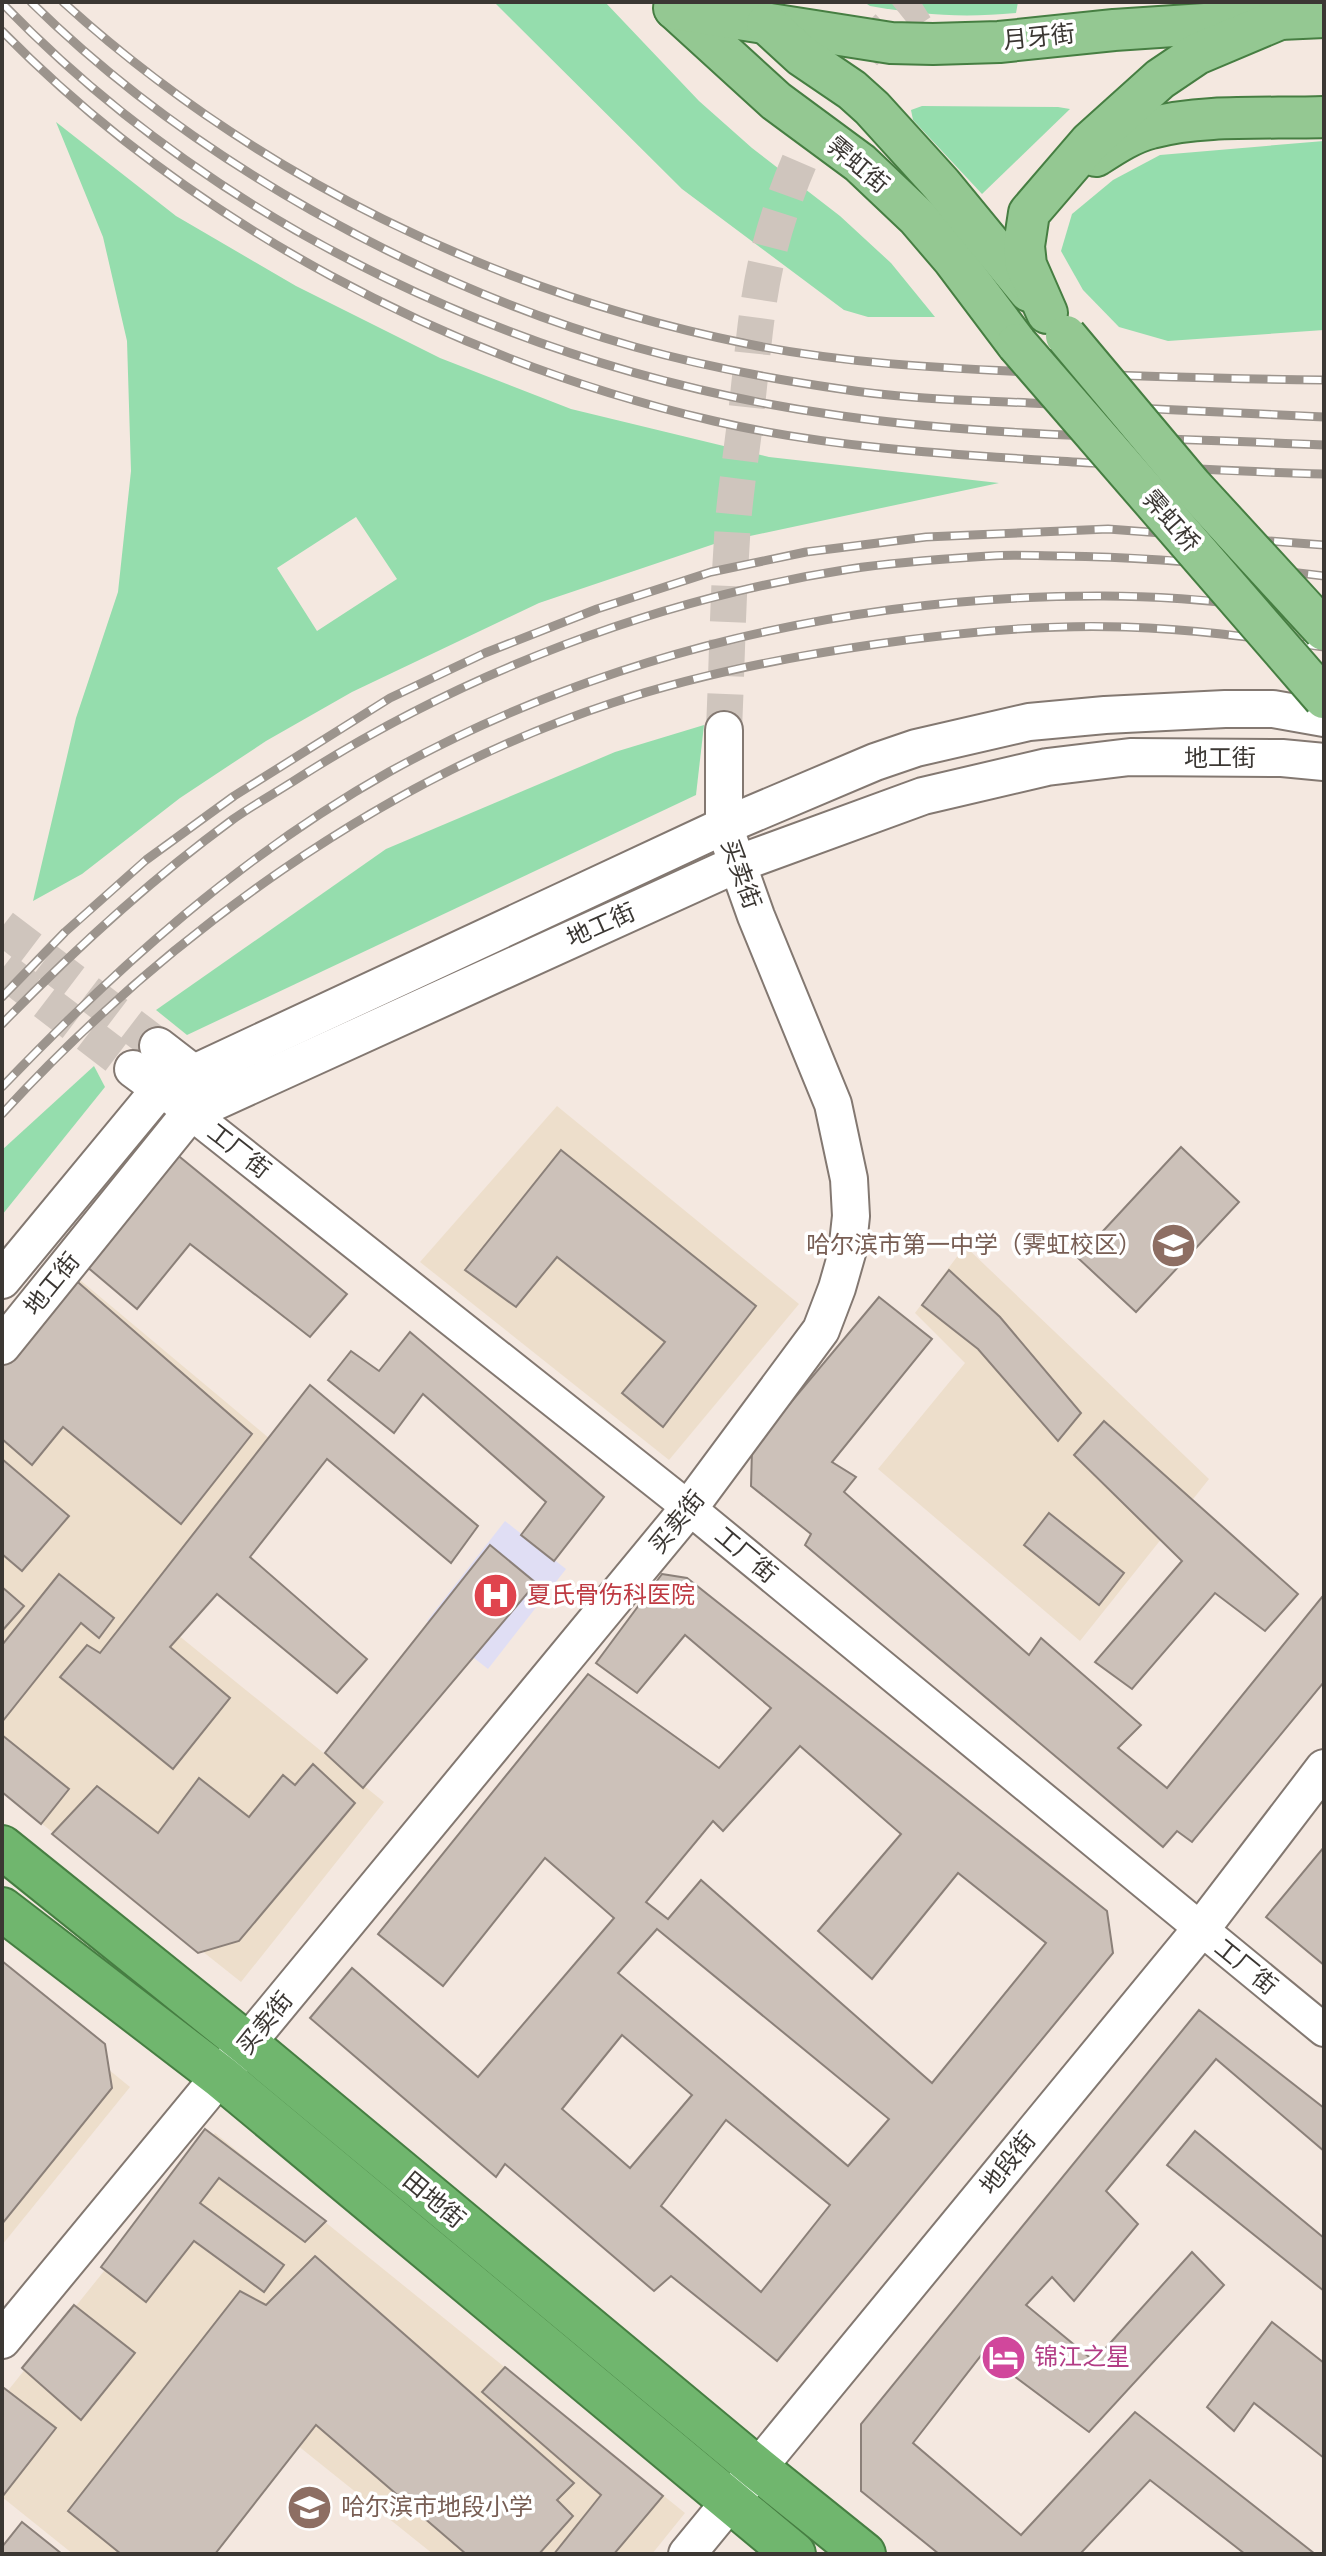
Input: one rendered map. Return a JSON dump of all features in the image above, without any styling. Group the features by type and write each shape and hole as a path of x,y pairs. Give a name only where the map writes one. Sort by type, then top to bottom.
{"highway":[{"name":"田地街","path":"2,1847 247,2044 864,2554"},
{"name":"田地街","path":"2,1909 221,2077 794,2554"}],"main road":[{"path":"1087,2 1113,10 1186,10 1280,19"},
{"name":"月牙街","path":"672,5 782,21 891,43 933,44 999,42 1114,30 1324,17"},
{"name":"霁虹街","path":"672,5 776,101 860,163 917,217 1017,344"},
{"name":"月牙街","path":"1056,324 1026,265 1024,246 1029,213 1090,142 1160,79 1197,54 1280,19"},
{"path":"782,21 805,100 834,144"},
{"name":"霁虹街","path":"782,21 872,108 941,184 1056,324"},
{"path":"1051,189 1120,141 1149,128 1183,122 1324,117"},
{"name":"霁虹桥","path":"1056,324 1191,485 1324,630"},
{"name":"霁虹桥","path":"1017,344 1324,698"},
{"name":"地工街","path":"2,1280 150,1068 193,1073 724,826 875,762 916,748 1029,722 1105,715 1273,709 1324,718"},
{"name":"买卖街","path":"2,2340 689,1508 821,1330 844,1264 851,1216 849,1179 833,1104 724,826 724,730"},
{"name":"地工街","path":"2,1346 190,1113 737,864 923,796 1047,767 1130,757 1282,758 1324,762"},
{"path":"190,1113 193,1073"},
{"name":"地段街","path":"687,2554 1201,1929 1324,1768"}],"street":[{"name":"工厂街","path":"150,1068 190,1113 689,1508 1324,2030"}],"shaded area":[{"path":"557,1106 799,1304 669,1460 420,1262"},
{"path":"965,1246 1209,1479 1080,1641 878,1469 965,1363 915,1313"},
{"path":"74,1275 270,1439 141,1605 384,1802 241,1982 2,1792 2,1366"},
{"name":"夏氏骨伤科医院","path":"505,1521 566,1569 488,1669 427,1621"},
{"path":"2,1983 130,2087 2,2245"},
{"path":"215,2133 685,2513 652,2554 433,2554 297,2445 208,2554 73,2554 2,2497 2,2398"}],"green space":[{"path":"494,2 605,2 699,101 752,148 840,216 891,263 935,317 868,317 844,310 682,189"},
{"path":"864,2 1018,2 1016,13 960,15 889,9"},
{"path":"922,106 1070,109 982,194 913,120 911,110"},
{"path":"56,122 176,216 296,286 440,358 571,409 769,457 999,483 717,543 539,603 352,692 266,741 180,798 82,874 33,901 76,718 118,592 131,471 127,341 103,237","holes":["356,517 397,579 317,631 277,568"]},
{"path":"1324,141 1324,330 1168,341 1119,327 1083,290 1061,251 1072,214 1113,180 1160,155"},
{"path":"704,725 696,795 187,1035 156,1010 386,849 615,752"},
{"path":"94,1066 105,1087 2,1215 2,1150"}],"building":[{"path":"1181,1147 1239,1202 1136,1312 1078,1258"},
{"path":"561,1150 756,1306 663,1427 622,1393 665,1342 557,1257 516,1307 465,1270"},
{"path":"175,1153 347,1294 310,1337 190,1244 137,1309 86,1266"},
{"path":"949,1270 1000,1317 1081,1413 1058,1441 978,1349 922,1305"},
{"path":"72,1277 252,1434 181,1524 63,1427 32,1465 2,1439 2,1365"},
{"path":"879,1297 932,1339 832,1462 856,1477 844,1492 1029,1655 1041,1638 1141,1725 1118,1748 1167,1788 1324,1598 1324,1682 1192,1842 1177,1831 1163,1847 805,1545 811,1534 751,1486 752,1449"},
{"path":"410,1332 604,1497 554,1561 521,1535 546,1502 423,1394 394,1433 328,1380 351,1351 379,1371"},
{"path":"310,1385 478,1526 451,1563 327,1459 250,1557 367,1659 337,1693 217,1594 170,1647 230,1698 173,1769 60,1677 87,1645 100,1653"},
{"path":"1104,1421 1298,1594 1265,1631 1215,1593 1132,1689 1095,1662 1182,1561 1074,1455"},
{"path":"2,1459 69,1516 22,1571 2,1554"},
{"path":"1049,1513 1124,1573 1099,1605 1024,1545"},
{"path":"490,1545 536,1583 363,1788 325,1753"},
{"path":"59,1574 114,1618 99,1638 81,1623 2,1722 2,1645"},
{"path":"662,1574 687,1578 1107,1911 1113,1953 777,2361 671,2276 654,2291 505,2164 496,2177 310,2018 352,1968 478,2077 614,1918 545,1858 443,1986 378,1934 588,1674 719,1768 771,1708 685,1635 637,1693 596,1663","holes":["800,1746 901,1834 818,1931 872,1979 958,1873 1046,1943 932,2083 701,1880 668,1919 646,1902 713,1821 723,1831","657,1929 889,2119 848,2166 618,1973","622,2035 692,2095 630,2168 562,2109","726,2120 830,2205 761,2292 661,2206"]},
{"path":"2,1587 24,1606 2,1631"},
{"path":"2,1735 69,1789 41,1824 2,1792"},
{"path":"313,1764 355,1803 239,1941 198,1953 52,1834 97,1786 158,1833 199,1778 249,1817 283,1775 295,1785"},
{"path":"1324,1847 1324,1965 1266,1917"},
{"path":"2,1961 105,2044 112,2088 2,2224"},
{"path":"1199,2010 1324,2108 1324,2151 1216,2059 1106,2191 1138,2224 1074,2301 1052,2277 1026,2305 1094,2361 1192,2252 1224,2285 1089,2432 983,2353 913,2443 1021,2535 1135,2412 1315,2554 1245,2554 1150,2480 1080,2554 939,2554 861,2491 861,2424"},
{"path":"205,2129 326,2221 305,2242 219,2178 200,2203 284,2265 264,2292 194,2241 146,2302 101,2267"},
{"path":"1195,2131 1324,2238 1324,2291 1167,2165"},
{"path":"315,2256 574,2483 557,2500 573,2516 539,2554 466,2554 316,2425 215,2554 121,2554 68,2511 240,2291 266,2305"},
{"path":"74,2305 135,2353 81,2420 22,2368"},
{"path":"1272,2322 1324,2363 1324,2458 1254,2403 1234,2431 1207,2407"},
{"path":"505,2367 663,2496 614,2554 554,2554 601,2495 482,2392"},
{"path":"4,2388 56,2428 2,2497 2,2390"},
{"path":"22,2522 62,2554 2,2554 2,2547"}],"tunnel":[{"path":"724,730 734,509 759,300 775,228 803,154 841,83 892,24 921,2"},
{"path":"2,927 158,1046"},
{"path":"2,969 133,1069"}],"railway":[{"path":"31,2 94,60 163,114 236,164 312,210 391,252 553,321 686,360 864,392 935,399 1324,417"},
{"path":"63,2 137,64 215,121 297,173 382,219 470,259 561,293 654,322 748,344 889,364 1068,373 1324,380"},
{"path":"2,3 89,84 182,158 282,223 388,279 497,327 610,365 725,395 901,423 1022,433 1324,445"},
{"path":"2,31 76,101 156,165 241,223 330,276 423,322 518,361 615,395 756,430 885,448 1057,461 1324,474"},
{"path":"2,997 65,932 146,860 234,796 390,698 485,653 597,609 711,572 806,552 926,537 1108,529 1324,545"},
{"path":"2,1024 142,892 248,809 363,739 428,704 495,673 634,620 777,582 850,569 989,556 1160,560 1324,576"},
{"path":"2,1087 136,956 283,839 389,772 472,730 557,694 645,663 735,639 827,620 919,606 1012,598 1132,596 1214,601 1324,614"},
{"path":"2,1114 66,1048 134,985 206,926 282,870 361,820 443,774 526,735 612,703 677,683 777,661 908,640 1002,630 1095,626 1151,628 1324,647"}],"place":[{"name":"哈尔滨市第一中学（霁虹校区）","path":"1173,1245"},
{"name":"夏氏骨伤科医院","path":"496,1595"},
{"name":"锦江之星","path":"1003,2357"},
{"name":"哈尔滨市地段小学","path":"310,2507"}]}
